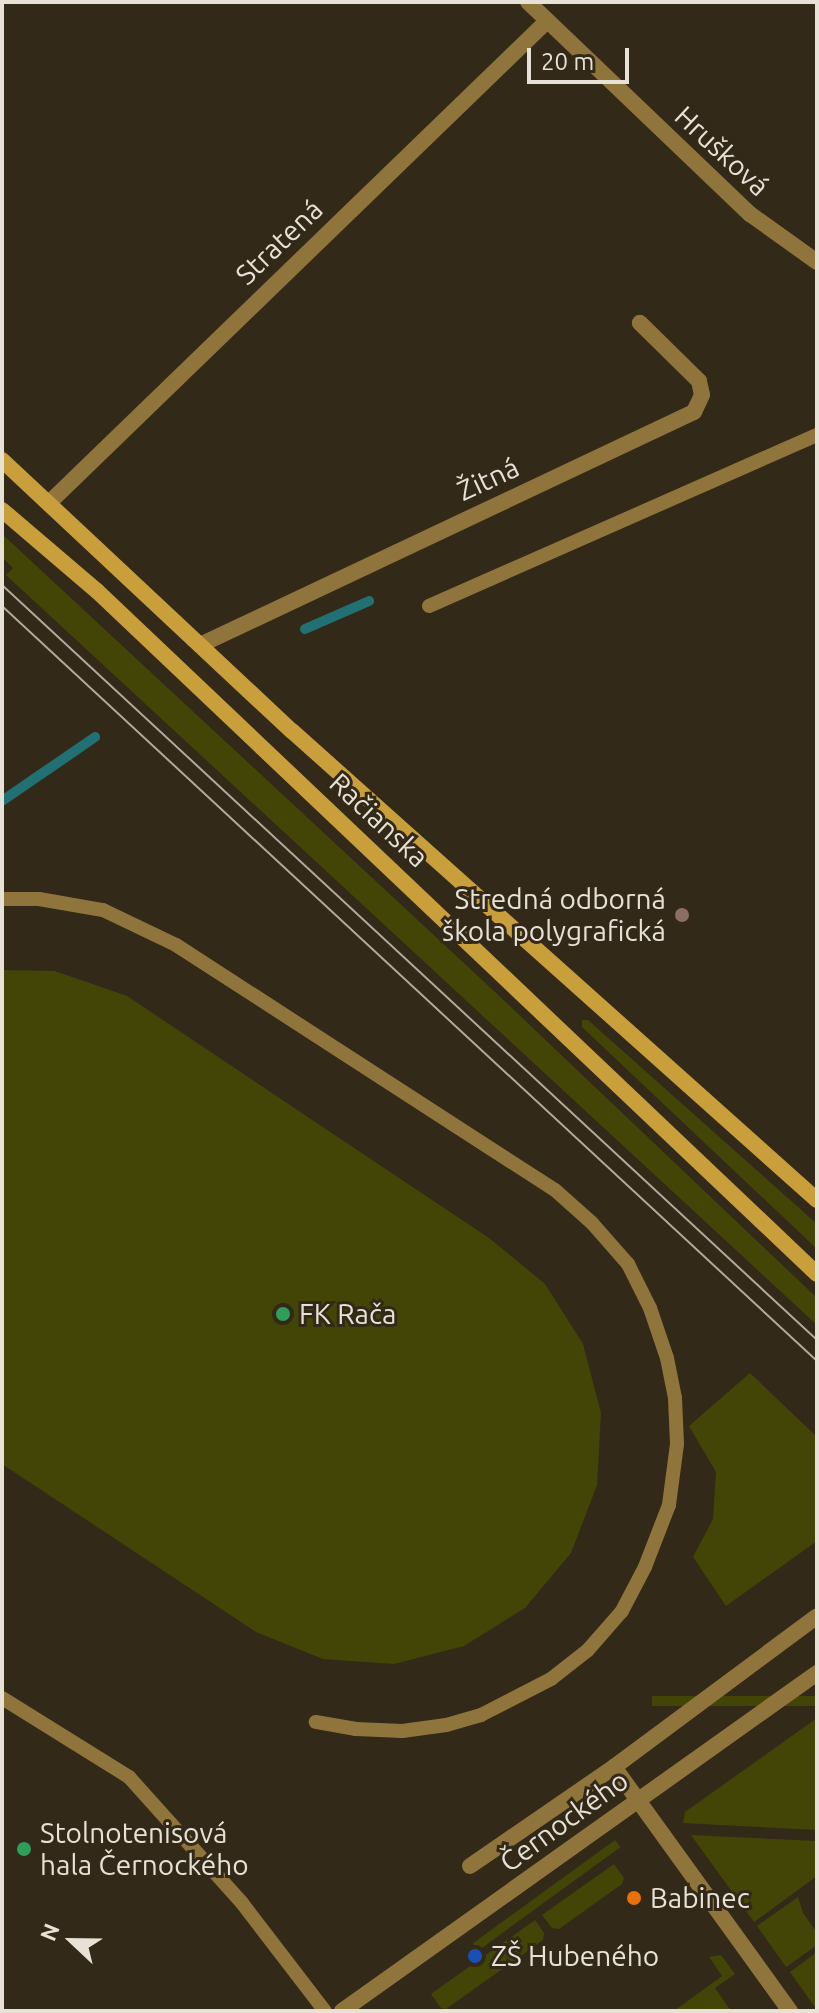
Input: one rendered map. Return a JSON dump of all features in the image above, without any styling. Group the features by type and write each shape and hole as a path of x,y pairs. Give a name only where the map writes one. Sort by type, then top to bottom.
{"main road":[{"name":"Račianska","path":"2,460 504,922 817,1200"},
{"name":"Račianska","path":"2,510 97,591 379,855 817,1274"}],"street":[{"name":"Hrušková","path":"528,2 750,214 817,262"},
{"name":"Stratená","path":"50,502 547,21"},
{"name":"Žitná","path":"200,645 694,412 702,395 699,381 640,323"},
{"path":"470,1866 614,1767 817,1616"},
{"name":"Černockého","path":"342,2011 817,1673"},
{"path":"614,1767 790,2011"}],"lane":[{"path":"429,606 817,435"},
{"path":"2,899 39,899 103,910 176,945 555,1190 592,1223 628,1264 650,1308 667,1358 675,1398 677,1444 669,1505 645,1567 622,1611 588,1650 551,1679 481,1715 446,1725 402,1731 356,1729 316,1722"},
{"path":"2,1698 129,1777 242,1903 325,2011"}],"shaded area":[{"path":"2,534 495,992 817,1298 817,1325 6,575 13,568 2,557"},
{"name":"FK Rača","path":"2,970 55,971 127,996 489,1238 545,1284 583,1344 601,1413 597,1485 571,1553 525,1608 464,1646 394,1664 323,1659 256,1632 2,1464"},
{"path":"582,1020 588,1020 817,1224 817,1249 582,1027"},
{"path":"750,1373 817,1437 817,1541 726,1606 693,1557 713,1519 716,1472 689,1426"},
{"path":"652,1696 817,1696 817,1706 652,1706"},
{"path":"817,1718 817,1830 683,1823 685,1812"},
{"path":"691,1835 817,1841 817,1876 754,1922"},
{"path":"615,1840 620,1847 478,1951 473,1943"},
{"path":"614,1864 624,1878 622,1884 559,1929 552,1928 542,1915"},
{"path":"798,1897 803,1913 817,1933 817,1945 786,1967 757,1926"},
{"path":"535,1920 544,1933 543,1940 446,2009 441,2008 431,1994"},
{"path":"817,1952 817,2010 790,1972"},
{"path":"721,1955 735,1974 715,1988 731,2011 674,2011 722,1976 709,1957"}],"waterway":[{"path":"305,629 369,601"},
{"path":"2,801 95,737"}],"tram line":[{"path":"2,585 817,1340"},
{"path":"2,606 817,1361"}],"place":[{"name":"Stredná odborná škola polygrafická","path":"682,915"},
{"name":"FK Rača","path":"283,1314"},
{"name":"Stolnotenisová hala Černockého","path":"24,1849"},
{"name":"Babinec","path":"634,1898"},
{"name":"ZŠ Hubeného","path":"475,1956"}]}
